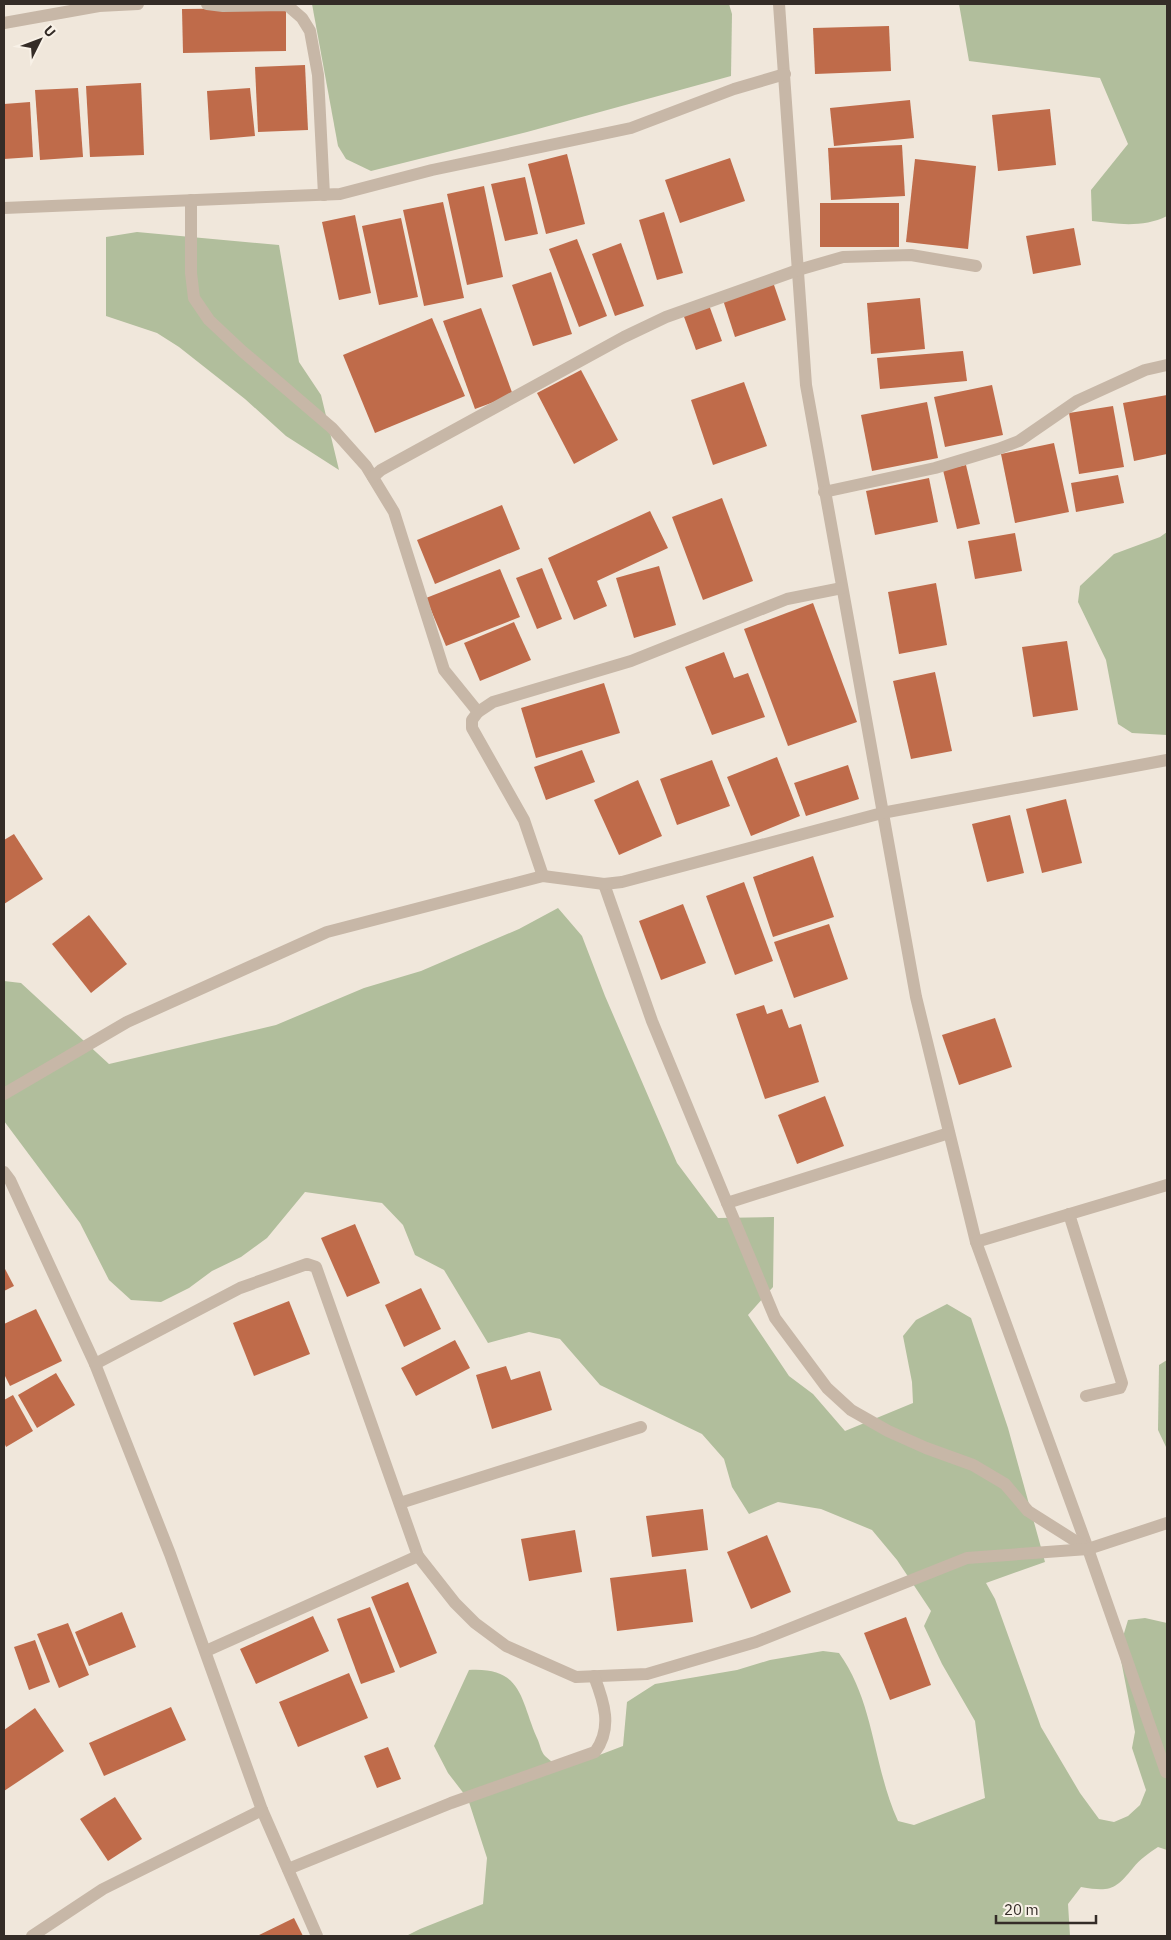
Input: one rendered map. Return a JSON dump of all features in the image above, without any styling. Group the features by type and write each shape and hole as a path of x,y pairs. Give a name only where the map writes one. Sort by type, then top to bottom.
{"street":[{"path":"4,23 99,6 138,4"},
{"path":"207,4 222,6 287,5 302,18 310,31 318,75 324,195"},
{"path":"779,4 806,384 916,997 976,1242 1088,1549 1166,1772"},
{"path":"4,208 340,194 432,170 631,128 734,89 785,74"},
{"path":"191,200 191,272 194,298 209,320 242,351 332,428 373,477 394,512 444,670 478,712"},
{"path":"373,477 380,470 624,337 666,317 798,270 844,257 911,255 976,266"},
{"path":"824,492 935,468 998,450 1019,441 1077,401 1145,370 1167,365"},
{"path":"543,876 524,820 472,728 472,720 478,712 493,702 631,661 786,599 842,588"},
{"path":"4,1094 127,1022 327,932 543,876 604,884 622,882 882,813 1167,760"},
{"path":"604,884 652,1021 775,1318 827,1388 851,1410 888,1431 926,1448 973,1465 1005,1484 1028,1511 1088,1549"},
{"path":"727,1203 950,1133"},
{"path":"4,1172 10,1180 95,1364 206,1650 262,1810 317,1936"},
{"path":"976,1242 1167,1185"},
{"path":"1069,1214 1122,1383 1120,1388 1086,1396"},
{"path":"95,1364 240,1288 307,1264 316,1267 418,1556 455,1603 475,1623 506,1646 576,1677 647,1674 756,1642 967,1558 1088,1549 1167,1523"},
{"path":"400,1503 641,1427"},
{"path":"206,1650 418,1556"},
{"path":"288,1869 451,1803 595,1752 604,1736 606,1722 602,1697 594,1676"},
{"path":"32,1936 104,1890 262,1810"}],"green space":[{"path":"312,4 729,4 732,14 731,76 527,132 371,171 346,159 338,146"},
{"path":"959,4 1167,4 1167,216 1139,224 1092,221 1091,190 1128,144 1100,78 969,61"},
{"path":"137,232 279,245 299,362 321,395 339,470 286,436 245,399 179,347 157,333 106,316 106,237"},
{"path":"1167,532 1167,735 1132,733 1118,724 1106,660 1078,602 1080,586 1114,554 1160,537"},
{"path":"558,908 582,936 605,996 677,1163 718,1218 774,1217 773,1287 748,1315 789,1376 813,1394 845,1431 913,1403 912,1382 903,1336 916,1320 947,1304 971,1318 1008,1428 1045,1562 986,1583 995,1599 1041,1727 1080,1793 1099,1819 1114,1822 1128,1816 1140,1805 1146,1790 1132,1748 1135,1732 1119,1650 1128,1620 1145,1618 1167,1623 1167,1850 1158,1847 1155,1849 1111,1888 1081,1887 1068,1904 1070,1936 406,1936 483,1904 487,1858 468,1799 448,1773 434,1746 469,1670 487,1670 500,1674 510,1680 517,1688 522,1699 542,1752 558,1766 573,1765 623,1746 627,1702 655,1684 737,1670 770,1660 823,1651 839,1653 851,1672 860,1693 883,1779 898,1821 914,1825 985,1798 975,1721 942,1664 924,1626 931,1611 897,1560 872,1530 821,1509 778,1502 749,1514 732,1487 724,1459 702,1434 600,1385 560,1339 529,1332 488,1343 444,1270 415,1255 403,1225 382,1203 305,1192 267,1238 241,1257 212,1271 189,1288 161,1302 131,1300 109,1280 80,1223 4,1121 4,981 21,983 109,1064 276,1025 364,988 421,971 519,929"},
{"path":"1167,1360 1167,1449 1158,1430 1159,1365"}],"building":[{"path":"286,8 286,51 183,53 182,9"},
{"path":"889,26 891,71 815,74 813,28"},
{"path":"305,65 308,130 258,132 255,67"},
{"path":"141,83 144,155 90,157 86,86"},
{"path":"78,88 83,157 40,160 35,90"},
{"path":"250,88 255,136 210,140 207,91"},
{"path":"910,100 914,138 834,146 830,108"},
{"path":"30,102 33,157 4,159 4,104"},
{"path":"1050,109 1056,165 998,171 992,115"},
{"path":"902,145 905,196 831,200 828,148"},
{"path":"567,154 585,224 546,234 528,164"},
{"path":"730,158 745,201 680,223 665,180"},
{"path":"915,159 976,166 968,249 906,242"},
{"path":"525,177 538,234 505,241 491,184"},
{"path":"484,186 503,277 467,285 447,194"},
{"path":"443,202 464,298 424,306 403,210"},
{"path":"820,203 899,203 899,247 820,247"},
{"path":"664,212 683,273 657,280 639,220"},
{"path":"355,215 371,293 339,300 322,222"},
{"path":"401,218 418,297 379,305 362,226"},
{"path":"1074,228 1081,265 1033,274 1026,236"},
{"path":"577,239 607,316 579,327 549,249"},
{"path":"621,243 644,306 615,316 592,254"},
{"path":"551,272 572,334 533,346 512,285"},
{"path":"773,282 786,320 735,337 723,300"},
{"path":"920,298 925,349 871,354 867,303"},
{"path":"709,305 722,341 696,350 683,314"},
{"path":"481,308 513,395 475,409 443,321"},
{"path":"432,318 465,396 375,433 343,355"},
{"path":"963,351 967,381 880,389 877,358"},
{"path":"581,370 618,440 574,464 537,393"},
{"path":"744,382 767,446 713,465 691,400"},
{"path":"992,385 1003,435 945,447 934,397"},
{"path":"1167,395 1167,454 1134,461 1123,403"},
{"path":"927,402 938,458 872,471 861,415"},
{"path":"1113,406 1124,467 1079,474 1069,413"},
{"path":"1054,443 1069,512 1015,523 1001,454"},
{"path":"966,465 980,524 957,529 943,470"},
{"path":"1118,475 1124,503 1076,512 1071,483"},
{"path":"929,478 938,522 875,535 866,491"},
{"path":"722,498 753,581 703,600 672,517"},
{"path":"502,505 520,549 435,584 417,540"},
{"path":"650,511 668,548 597,581 607,606 574,620 548,558"},
{"path":"1015,533 1022,571 975,579 968,541"},
{"path":"659,566 676,625 634,638 616,578"},
{"path":"542,568 562,619 537,629 516,578"},
{"path":"500,569 520,617 446,646 426,598"},
{"path":"936,583 947,645 899,654 888,592"},
{"path":"813,603 857,722 788,746 744,629"},
{"path":"514,622 531,660 480,681 464,643"},
{"path":"1067,641 1078,710 1033,717 1022,647"},
{"path":"724,652 734,678 748,673 765,717 712,735 685,667"},
{"path":"935,672 952,751 911,759 893,681"},
{"path":"604,683 620,733 536,758 521,708"},
{"path":"582,750 595,782 546,800 534,767"},
{"path":"777,757 800,816 751,836 727,777"},
{"path":"712,760 730,806 677,825 660,779"},
{"path":"848,765 859,799 806,816 794,783"},
{"path":"638,780 662,836 619,855 594,800"},
{"path":"1066,799 1082,863 1042,873 1026,809"},
{"path":"1010,815 1024,873 987,882 972,824"},
{"path":"14,834 43,879 4,904 4,840"},
{"path":"813,856 834,917 773,937 753,877"},
{"path":"744,882 773,961 735,975 706,896"},
{"path":"683,904 706,963 661,980 639,921"},
{"path":"89,915 127,964 91,993 52,944"},
{"path":"829,924 848,979 794,998 774,942"},
{"path":"764,1005 767,1014 782,1009 789,1028 801,1024 819,1082 765,1099 736,1014"},
{"path":"995,1018 1012,1067 959,1085 942,1035"},
{"path":"825,1096 844,1146 797,1164 778,1115"},
{"path":"355,1224 380,1283 347,1297 321,1238"},
{"path":"4,1267 14,1286 4,1291"},
{"path":"421,1288 441,1329 404,1347 385,1305"},
{"path":"289,1301 310,1354 254,1376 233,1323"},
{"path":"36,1309 62,1361 10,1386 4,1374 4,1324"},
{"path":"455,1340 470,1368 416,1396 401,1368"},
{"path":"506,1366 511,1380 540,1371 552,1410 492,1429 476,1375"},
{"path":"56,1373 75,1405 37,1428 18,1395"},
{"path":"13,1395 33,1431 6,1447 4,1442 4,1400"},
{"path":"703,1509 708,1550 652,1557 646,1516"},
{"path":"575,1530 582,1572 529,1581 521,1539"},
{"path":"767,1535 791,1592 751,1609 727,1552"},
{"path":"686,1569 693,1622 617,1631 610,1578"},
{"path":"408,1582 437,1653 400,1668 371,1597"},
{"path":"370,1607 395,1672 361,1684 337,1619"},
{"path":"122,1612 136,1647 89,1666 75,1632"},
{"path":"313,1616 329,1651 256,1684 240,1649"},
{"path":"906,1617 931,1685 890,1700 864,1633"},
{"path":"68,1623 89,1675 59,1688 37,1634"},
{"path":"35,1640 50,1682 29,1690 14,1647"},
{"path":"349,1673 368,1718 298,1747 279,1702"},
{"path":"171,1707 186,1740 104,1776 89,1743"},
{"path":"35,1708 64,1751 4,1791 4,1730"},
{"path":"388,1747 401,1779 377,1788 364,1756"},
{"path":"115,1797 142,1839 108,1861 80,1819"},
{"path":"294,1918 303,1936 257,1936"}]}
